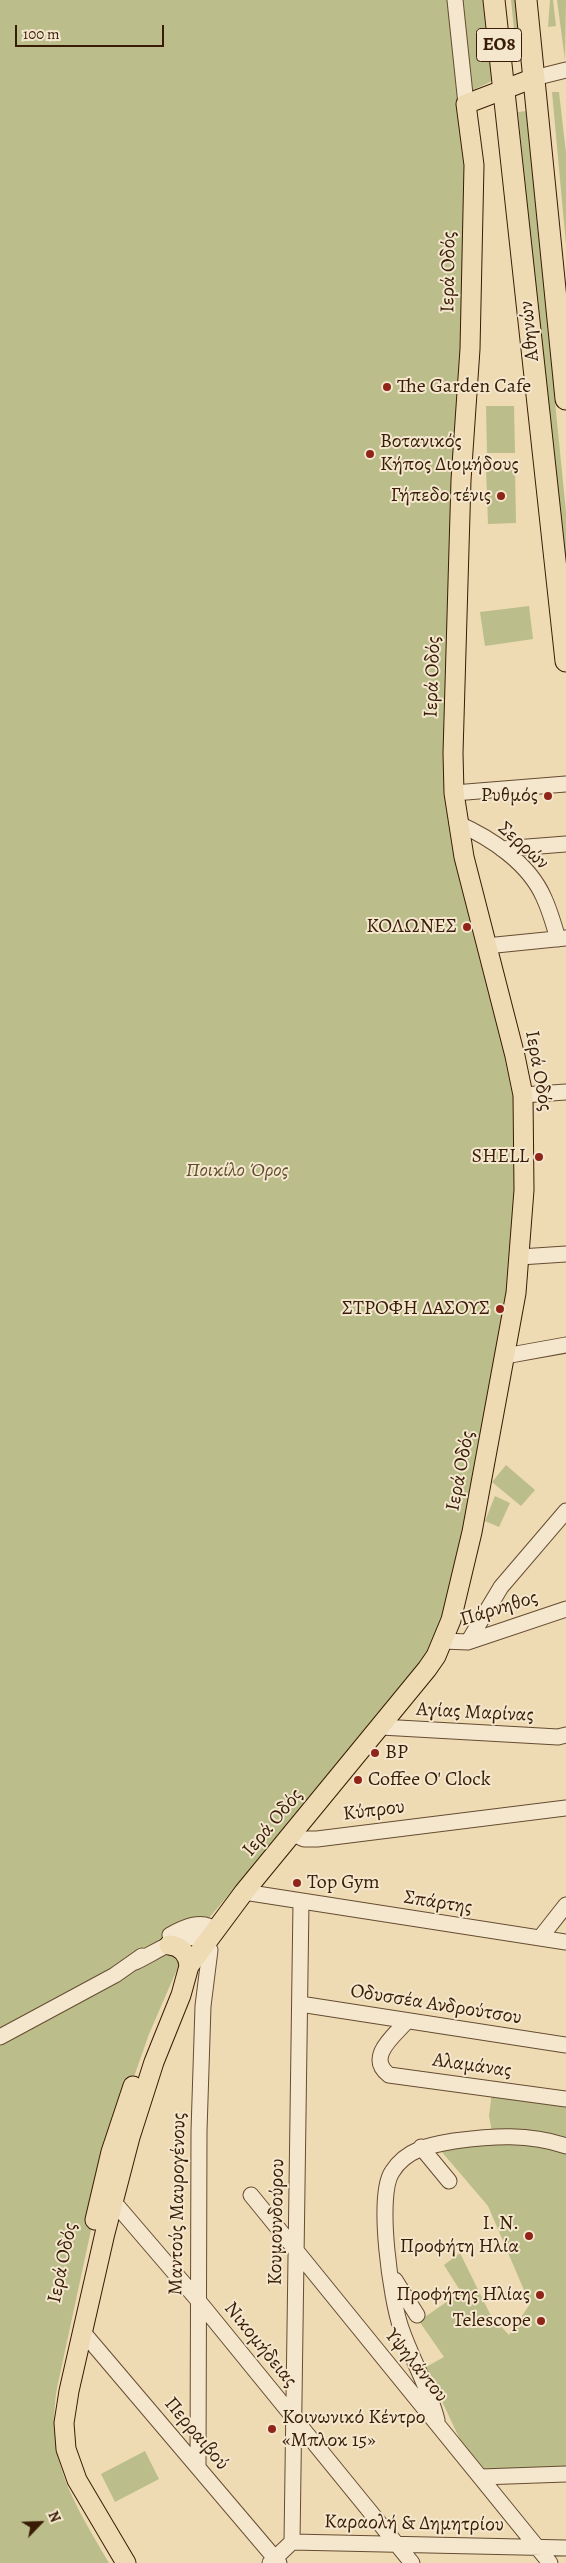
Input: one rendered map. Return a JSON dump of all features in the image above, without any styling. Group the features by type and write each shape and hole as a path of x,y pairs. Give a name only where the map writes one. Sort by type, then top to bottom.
{"highway":[{"name":"Αθηνών","path":"494,0 566,661"},
{"name":"Αθηνών","path":"526,0 566,399"}],"main road":[{"path":"467,110 504,96 534,78"},
{"name":"Ιερά Οδός","path":"115,2563 68,2483 56,2437 57,2405 111,2152 143,2058 173,1990 210,1936 244,1892 427,1669 443,1641 451,1620 472,1532 505,1356 520,1257 524,1190 523,1095 457,823 454,793 453,745 460,499 470,349 474,165 467,110"},
{"path":"169,1945 182,1950 187,1958 187,1970"},
{"name":"Ιερά Οδός","path":"126,2563 77,2480 66,2449 64,2435 66,2406 113,2201 144,2092 181,1995 187,1970"}],"street":[{"name":"Ιερά Οδός","path":"455,0 467,110"},
{"path":"534,78 566,70"},
{"path":"454,793 566,784"},
{"name":"Σερρών","path":"457,823 482,835 502,849 529,874 538,886 562,938"},
{"path":"502,849 566,844"},
{"path":"486,946 562,938"},
{"path":"523,1095 566,1092"},
{"path":"520,1257 566,1254"},
{"path":"505,1356 566,1345"},
{"path":"468,1642 501,1587 566,1511"},
{"name":"Πάρνηθος","path":"443,1641 468,1642 566,1609"},
{"name":"Αγίας Μαρίνας","path":"381,1727 558,1737 566,1735"},
{"name":"Κύπρου","path":"292,1834 310,1839 566,1808"},
{"name":"Κύπρου","path":"306,1817 319,1831 335,1835"},
{"name":"Σπάρτης","path":"244,1892 566,1942"},
{"name":"Κουμουνδούρου","path":"292,2542 301,1902"},
{"path":"540,1938 566,1905"},
{"path":"0,2037 169,1945 189,1937 210,1936 211,1926 200,1924 178,1931 157,1943 135,1962"},
{"name":"Μαντούς Μαυρογένους","path":"198,2467 197,2299 203,2006 210,1954 210,1936"},
{"name":"Οδυσσέα Ανδρούτσου","path":"300,2004 566,2045"},
{"name":"Αλαμάνας","path":"407,2021 381,2050 378,2057 383,2070 389,2075 566,2098"},
{"path":"439,2426 432,2400 411,2356 397,2317 385,2213 387,2186 392,2171 404,2158 421,2147 507,2136 528,2136 566,2146"},
{"path":"421,2147 449,2181"},
{"name":"Υψηλάντου","path":"251,2194 550,2563"},
{"name":"Νικομήδειας","path":"113,2201 197,2299 412,2563"},
{"path":"391,2272 417,2316"},
{"name":"Περραιβού","path":"82,2331 198,2467 274,2561"},
{"path":"481,2477 566,2474"},
{"path":"274,2561 292,2542"},
{"name":"Καραολή & Δημητρίου","path":"292,2542 566,2548"}],"green space":[{"name":"Ποικίλο Όρος","path":"0,0 486,0 494,80 465,94 468,116 454,793 515,1056 523,1224 443,1641 209,1918 182,1958 149,2034 108,2151 57,2388 54,2414 55,2438 65,2480 84,2520 109,2563 0,2563"},
{"path":"511,0 515,0 521,58 517,58"},
{"path":"550,0 553,0 556,26 548,27"},
{"path":"557,0 566,0 565,60"},
{"path":"552,92 559,92 566,153 566,245"},
{"path":"526,111 566,512 566,601 518,112"},
{"name":"Γήπεδο τένις","path":"486,406 514,406 515,453 487,453"},
{"name":"Γήπεδο τένις","path":"486,468 515,468 516,523 488,524"},
{"path":"529,606 533,639 485,646 480,612"},
{"path":"506,1465 535,1490 521,1506 492,1482"},
{"path":"495,1496 510,1503 499,1527 485,1521"},
{"path":"492,2092 566,2103 566,2467 484,2472 462,2444 426,2367 444,2357 419,2321 461,2292 444,2265 460,2253 491,2316 509,2335 530,2304 488,2206 441,2151 494,2143 489,2116"},
{"path":"145,2451 159,2479 115,2502 101,2474"}],"place":[{"name":"The Garden Cafe","path":"387,387"},
{"name":"Βοτανικός Κήπος Διομήδους","path":"370,454"},
{"name":"Γήπεδο τένις","path":"501,496"},
{"name":"Ρυθμός","path":"548,796"},
{"name":"ΚΟΛΩΝΕΣ","path":"467,927"},
{"name":"SHELL","path":"539,1157"},
{"name":"ΣΤΡΟΦΗ ΔΑΣΟΥΣ","path":"500,1309"},
{"name":"BP","path":"375,1753"},
{"name":"Coffee O' Clock","path":"358,1780"},
{"name":"Top Gym","path":"297,1883"},
{"name":"Ι. Ν. Προφήτη Ηλία","path":"529,2236"},
{"name":"Προφήτης Ηλίας","path":"540,2295"},
{"name":"Telescope","path":"541,2321"},
{"name":"Κοινωνικό Κέντρο «Μπλοκ 15»","path":"272,2429"}]}
